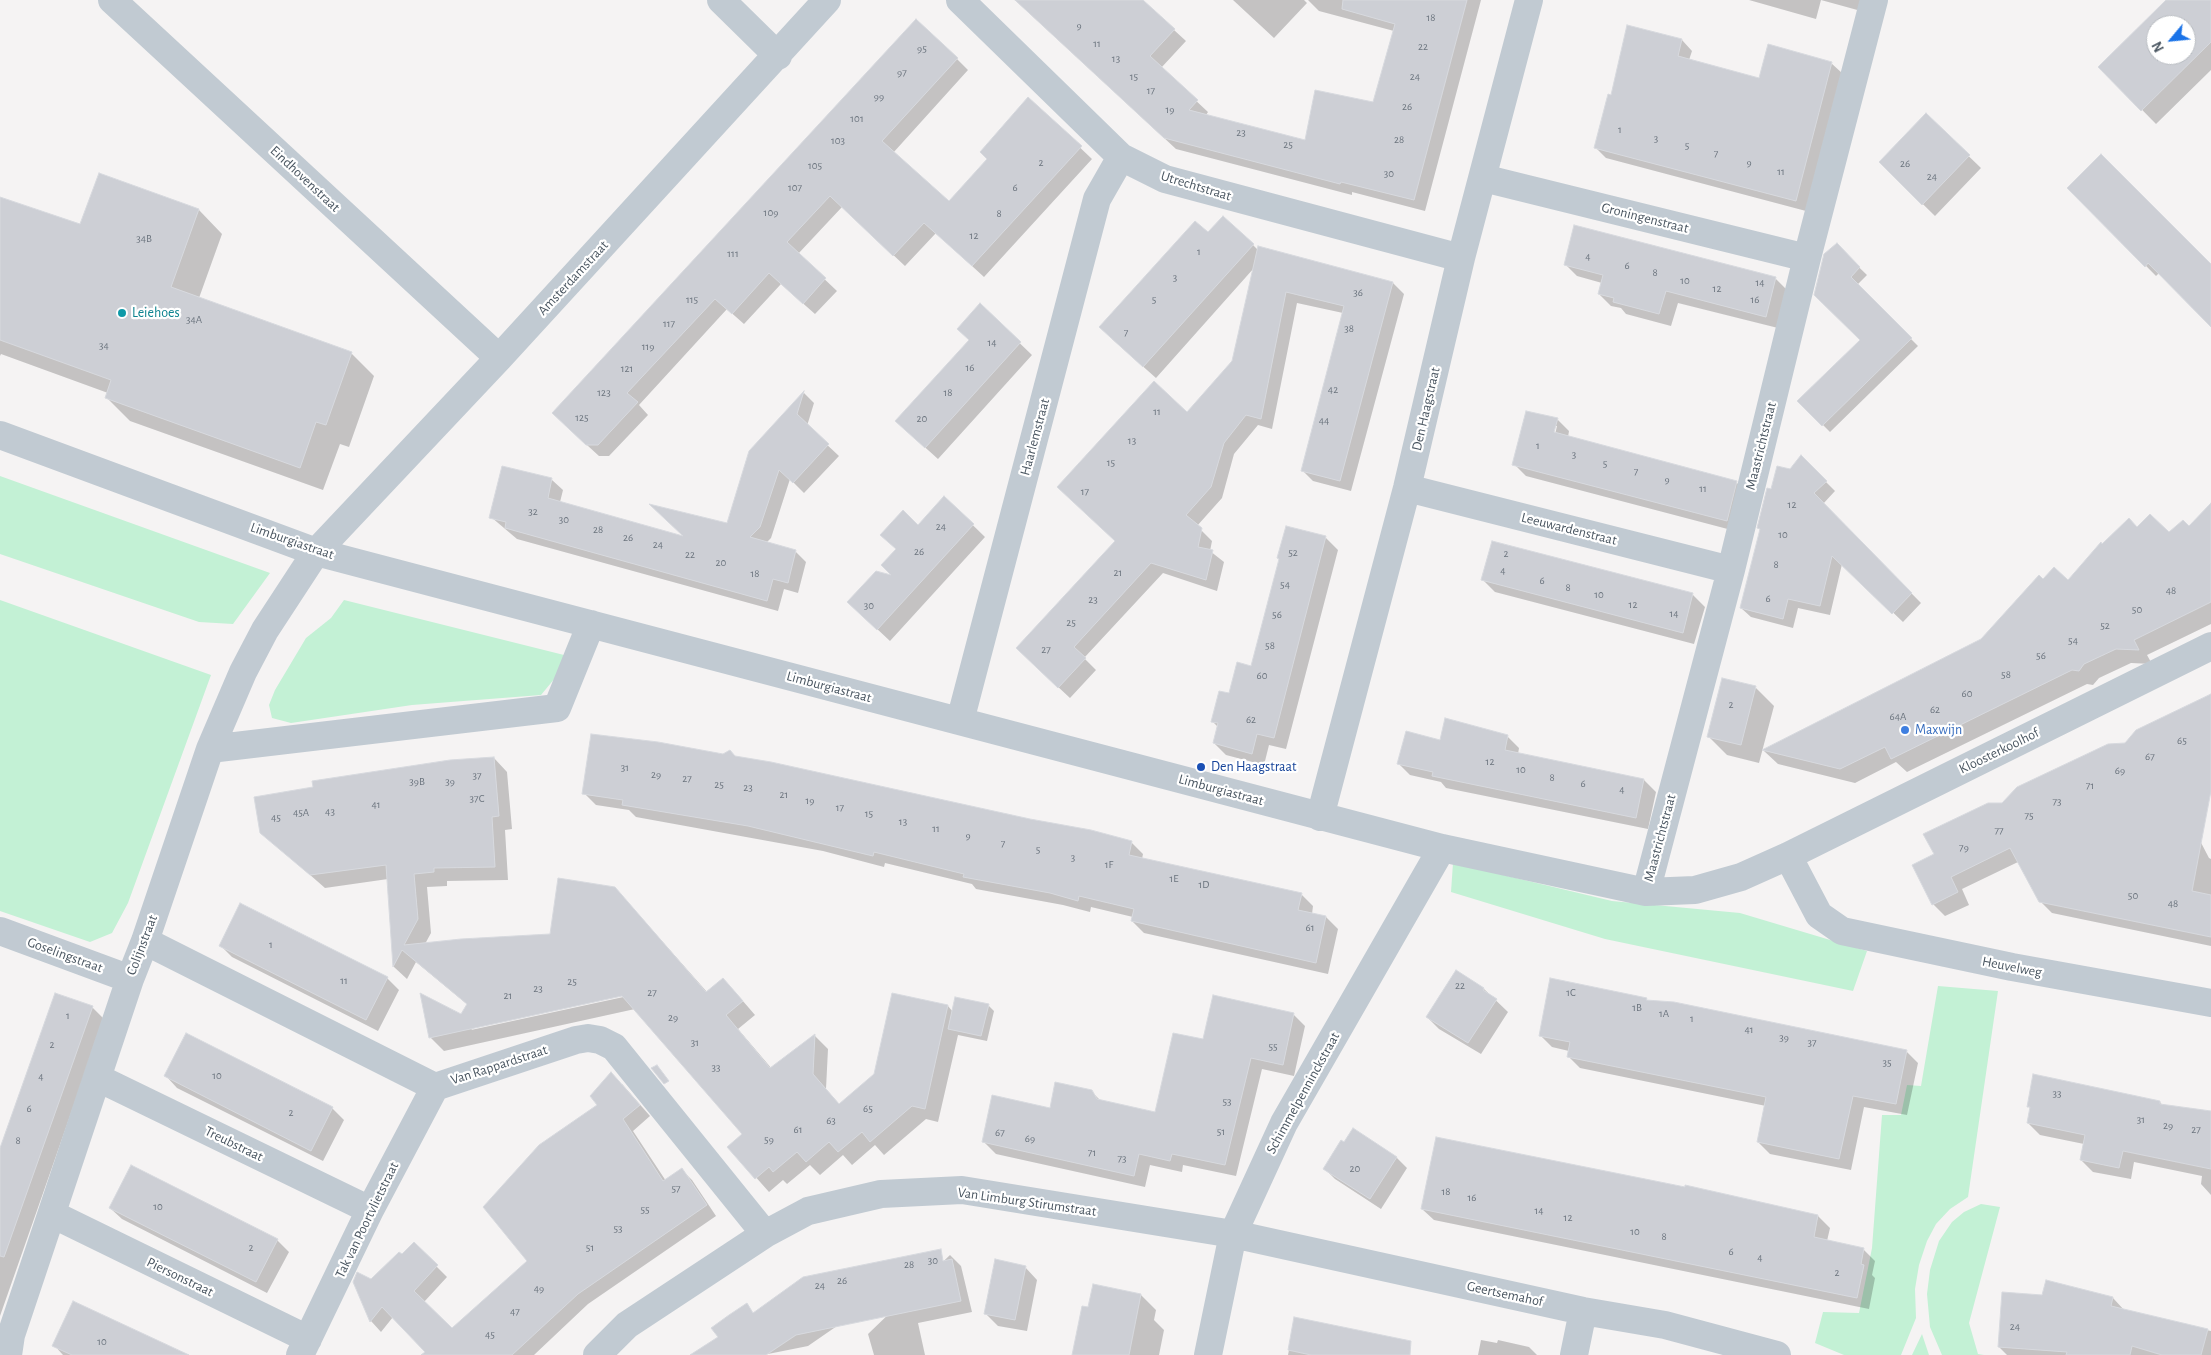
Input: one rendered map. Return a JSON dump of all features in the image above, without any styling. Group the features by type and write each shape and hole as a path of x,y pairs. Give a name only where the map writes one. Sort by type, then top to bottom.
{"street":[{"name":"Eindhovenstraat","path":"112,0 499,358"},
{"path":"721,0 778,56"},
{"name":"Amsterdamstraat","path":"316,552 499,358 778,56 827,0"},
{"name":"Utrechtstraat","path":"960,0 1121,157 1165,179 1461,258"},
{"name":"Den Haagstraat","path":"1320,817 1407,488 1461,258 1529,0"},
{"name":"Maastrichtstraat","path":"1646,892 1731,570 1807,258 1874,0"},
{"name":"Haarlemstraat","path":"960,721 1098,199 1121,157"},
{"name":"Groningenstraat","path":"1483,178 1807,258"},
{"name":"Limburgiastraat","path":"0,435 316,552 1442,848 1646,892 1695,890 1741,877 1788,856"},
{"name":"Leeuwardenstraat","path":"1407,488 1731,570"},
{"name":"Colijnstraat","path":"8,1355 11,1335 130,979 145,942 210,749 243,672 265,630 316,552"},
{"path":"210,749 557,708 590,624"},
{"name":"Kloosterkoolhof","path":"1788,856 2211,646"},
{"name":"Schimmelpenninckstraat","path":"1208,1355 1232,1234 1284,1124 1442,848"},
{"name":"Heuvelweg","path":"1788,856 1819,915 1842,931 2012,967 2211,1003"},
{"name":"Goselingstraat","path":"0,931 130,979"},
{"name":"Van Rappardstraat","path":"145,942 435,1087 576,1040 588,1038 600,1040 614,1047 765,1234"},
{"name":"Treubstraat","path":"98,1078 370,1210"},
{"name":"Tak van Poortvlietstraat","path":"304,1347 370,1210 435,1087"},
{"name":"Van Limburg Stirumstraat","path":"597,1355 627,1325 765,1234 808,1211 881,1194 962,1190 1232,1234"},
{"name":"Piersonstraat","path":"52,1214 304,1347"},
{"name":"Geertsemahof","path":"1232,1234 1584,1311 1665,1325 1777,1355"},
{"path":"1574,1355 1584,1311"}],"green space":[{"path":"0,476 270,573 233,624 199,622 0,554"},
{"path":"0,600 211,675 128,903 112,933 90,942 0,911"},
{"path":"344,600 564,655 560,672 541,695 412,705 291,723 272,718 269,705 275,690 306,638 331,618"},
{"path":"1453,863 1612,901 1740,913 1867,951 1853,991 1605,939 1451,892"},
{"path":"1938,986 1998,991 1968,1197 1950,1209 1936,1224 1927,1241 1919,1265 1915,1289 1916,1318 1901,1355 1844,1355 1815,1343 1823,1312 1859,1313 1872,1248 1882,1115 1901,1115 1907,1085 1921,1086"},
{"path":"1981,1204 2000,1207 1969,1323 1978,1354 1984,1355 1942,1355 1930,1327 1927,1294 1930,1270 1939,1241 1952,1222 1964,1212"},
{"path":"1922,1334 1929,1355 1912,1355"}],"building":[{"path":"1015,0 1143,0 1175,29 1150,56 1198,100 1189,110 1305,140 1315,90 1373,102 1395,24 1342,9 1343,0 1467,0 1414,200 1341,182 1340,184 1164,138"},
{"path":"2166,0 2211,0 2211,42 2196,57 2196,15 2151,15"},
{"path":"916,19 958,58 882,141 949,201 987,159 980,152 1028,97 1082,146 972,266 924,223 893,256 830,196 787,242 826,278 803,304 769,273 732,314 715,299 627,393 638,402 598,445 586,445 552,413"},
{"path":"2146,20 2146,65 2188,65 2141,111 2098,67"},
{"path":"1627,25 1682,39 1678,56 1759,78 1768,44 1832,62 1796,201 1594,148 1608,94 1611,95"},
{"path":"1926,113 1970,155 1922,205 1879,162"},
{"path":"2101,154 2211,264 2211,327 2148,263 2145,267 2067,188"},
{"name":"Leiehoes","path":"99,173 199,209 171,287 352,352 326,425 316,422 300,468 105,398 111,380 0,340 0,197 80,224"},
{"path":"1223,216 1254,244 1143,367 1099,327 1195,221 1208,232"},
{"path":"1574,225 1776,277 1766,317 1666,291 1659,314 1613,302 1614,298 1598,294 1603,275 1564,265"},
{"path":"1837,243 1860,267 1851,277 1912,338 1822,426 1797,401 1860,340 1814,295 1824,254"},
{"path":"1258,246 1393,282 1340,481 1301,471 1344,306 1286,292 1261,419 1246,415 1224,443 1211,487 1186,515 1202,528 1198,547 1213,550 1206,580 1151,563 1074,647 1086,658 1058,688 1016,648 1115,541 1057,487 1154,381 1187,412 1232,361"},
{"path":"980,303 1021,342 925,448 895,421 969,340 957,329"},
{"path":"804,391 797,414 829,444 793,483 779,470 760,527 750,537 796,550 788,583 773,579 767,601 505,528 506,522 489,518 502,466 552,478 548,498 683,536 649,504 727,523 749,451"},
{"path":"1526,411 1558,418 1554,432 1737,481 1727,521 1512,465"},
{"path":"1801,455 1827,481 1814,493 1912,593 1892,614 1832,556 1820,606 1788,599 1783,619 1740,608 1760,529 1757,528 1767,488 1771,489 1777,466 1790,469"},
{"path":"944,496 974,524 877,630 847,602 876,571 891,575 881,565 896,549 880,535 903,510 918,525"},
{"path":"2211,503 2211,602 2134,640 2139,650 2116,649 2084,664 2079,671 2072,670 1891,759 1885,747 1840,769 1762,750 1981,639 2039,575 2043,579 2054,567 2068,580 2101,542 2102,544 2129,518 2137,527 2150,514 2169,532 2183,520 2189,526"},
{"path":"1286,526 1326,536 1274,738 1257,734 1252,754 1213,743 1218,723 1211,722 1219,691 1229,693 1237,662 1251,666"},
{"path":"1492,541 1693,593 1683,633 1481,580"},
{"path":"1722,678 1756,686 1741,745 1707,737"},
{"path":"2211,694 2211,791 2192,891 2211,895 2211,937 2039,902 2010,848 1951,877 1958,892 1932,905 1912,865 1934,854 1923,834 1988,803 2002,803 2017,787 2108,744 2125,743 2136,730"},
{"path":"1445,718 1508,735 1505,750 1644,779 1636,818 1432,776 1433,772 1397,764 1406,731 1440,740"},
{"path":"591,734 658,742 723,754 730,750 735,756 771,762 1030,819 1091,830 1132,841 1129,855 1302,893 1298,910 1326,916 1316,963 1131,921 1134,909 1079,896 1078,901 1050,893 963,877 964,874 874,852 873,856 748,826 622,805 623,800 582,794"},
{"path":"494,757 499,816 492,817 495,867 434,868 434,872 414,874 418,919 404,945 461,939 550,934 558,878 615,887 706,992 723,978 743,1001 726,1015 770,1068 815,1034 813,1074 839,1104 874,1074 892,993 948,1005 925,1109 912,1106 870,1142 862,1132 838,1152 829,1142 806,1162 797,1152 773,1172 769,1167 755,1179 727,1147 742,1134 622,996 429,1038 420,993 461,1014 467,1004 402,950 393,967 386,865 310,875 260,833 254,797 313,787 312,781 450,760"},
{"path":"240,903 388,977 366,1020 219,946"},
{"path":"1456,970 1497,999 1468,1043 1426,1017"},
{"path":"1550,978 1647,998 1646,1000 1674,1002 1907,1050 1896,1104 1853,1096 1839,1159 1757,1142 1766,1097 1567,1057 1570,1042 1539,1036"},
{"path":"55,993 93,1006 4,1257 0,1256 0,1148"},
{"path":"1213,995 1294,1013 1283,1065 1251,1058 1225,1165 1172,1154 1170,1161 1139,1154 1134,1176 982,1142 992,1095 1050,1108 1055,1082 1092,1090 1097,1099 1155,1112 1173,1033 1203,1039"},
{"path":"955,997 989,1004 981,1036 948,1029"},
{"path":"186,1033 333,1107 311,1151 164,1076"},
{"path":"657,1065 669,1081 664,1084 651,1068"},
{"path":"611,1072 640,1105 623,1119 663,1181 682,1168 707,1205 578,1294 512,1355 421,1355 425,1352 382,1307 370,1322 353,1282 357,1272 371,1279 399,1252 402,1254 414,1242 438,1265 414,1291 452,1328 527,1261 483,1207 539,1145 597,1105 590,1096"},
{"path":"2033,1074 2160,1101 2160,1104 2211,1111 2211,1169 2123,1151 2119,1168 2080,1160 2085,1135 2027,1123 2030,1107 2027,1107"},
{"path":"1353,1128 1397,1157 1370,1199 1323,1169 1341,1140 1344,1142"},
{"path":"1436,1137 1685,1187 1685,1185 1818,1215 1814,1237 1864,1248 1861,1264 1864,1265 1857,1298 1421,1209"},
{"path":"131,1165 278,1239 256,1282 109,1208"},
{"path":"941,1249 943,1261 952,1259 961,1301 796,1335 766,1355 690,1355 718,1337 711,1328 729,1315 747,1303 753,1313 803,1277"},
{"path":"995,1259 1026,1266 1015,1320 984,1314"},
{"path":"2046,1280 2113,1297 2111,1306 2208,1329 2201,1355 2162,1355 2132,1346 2130,1355 2066,1355 2067,1352 1998,1347 2002,1292 2042,1295"},
{"path":"1093,1284 1141,1294 1129,1355 1072,1355 1082,1306 1088,1307"},
{"path":"73,1301 189,1355 72,1355 52,1346"},
{"path":"1294,1317 1411,1341 1410,1355 1311,1355 1288,1350"}],"place":[{"name":"Leiehoes","path":"122,313"},
{"name":"Maxwijn","path":"1905,730"},
{"name":"Den Haagstraat","path":"1201,767"}]}
